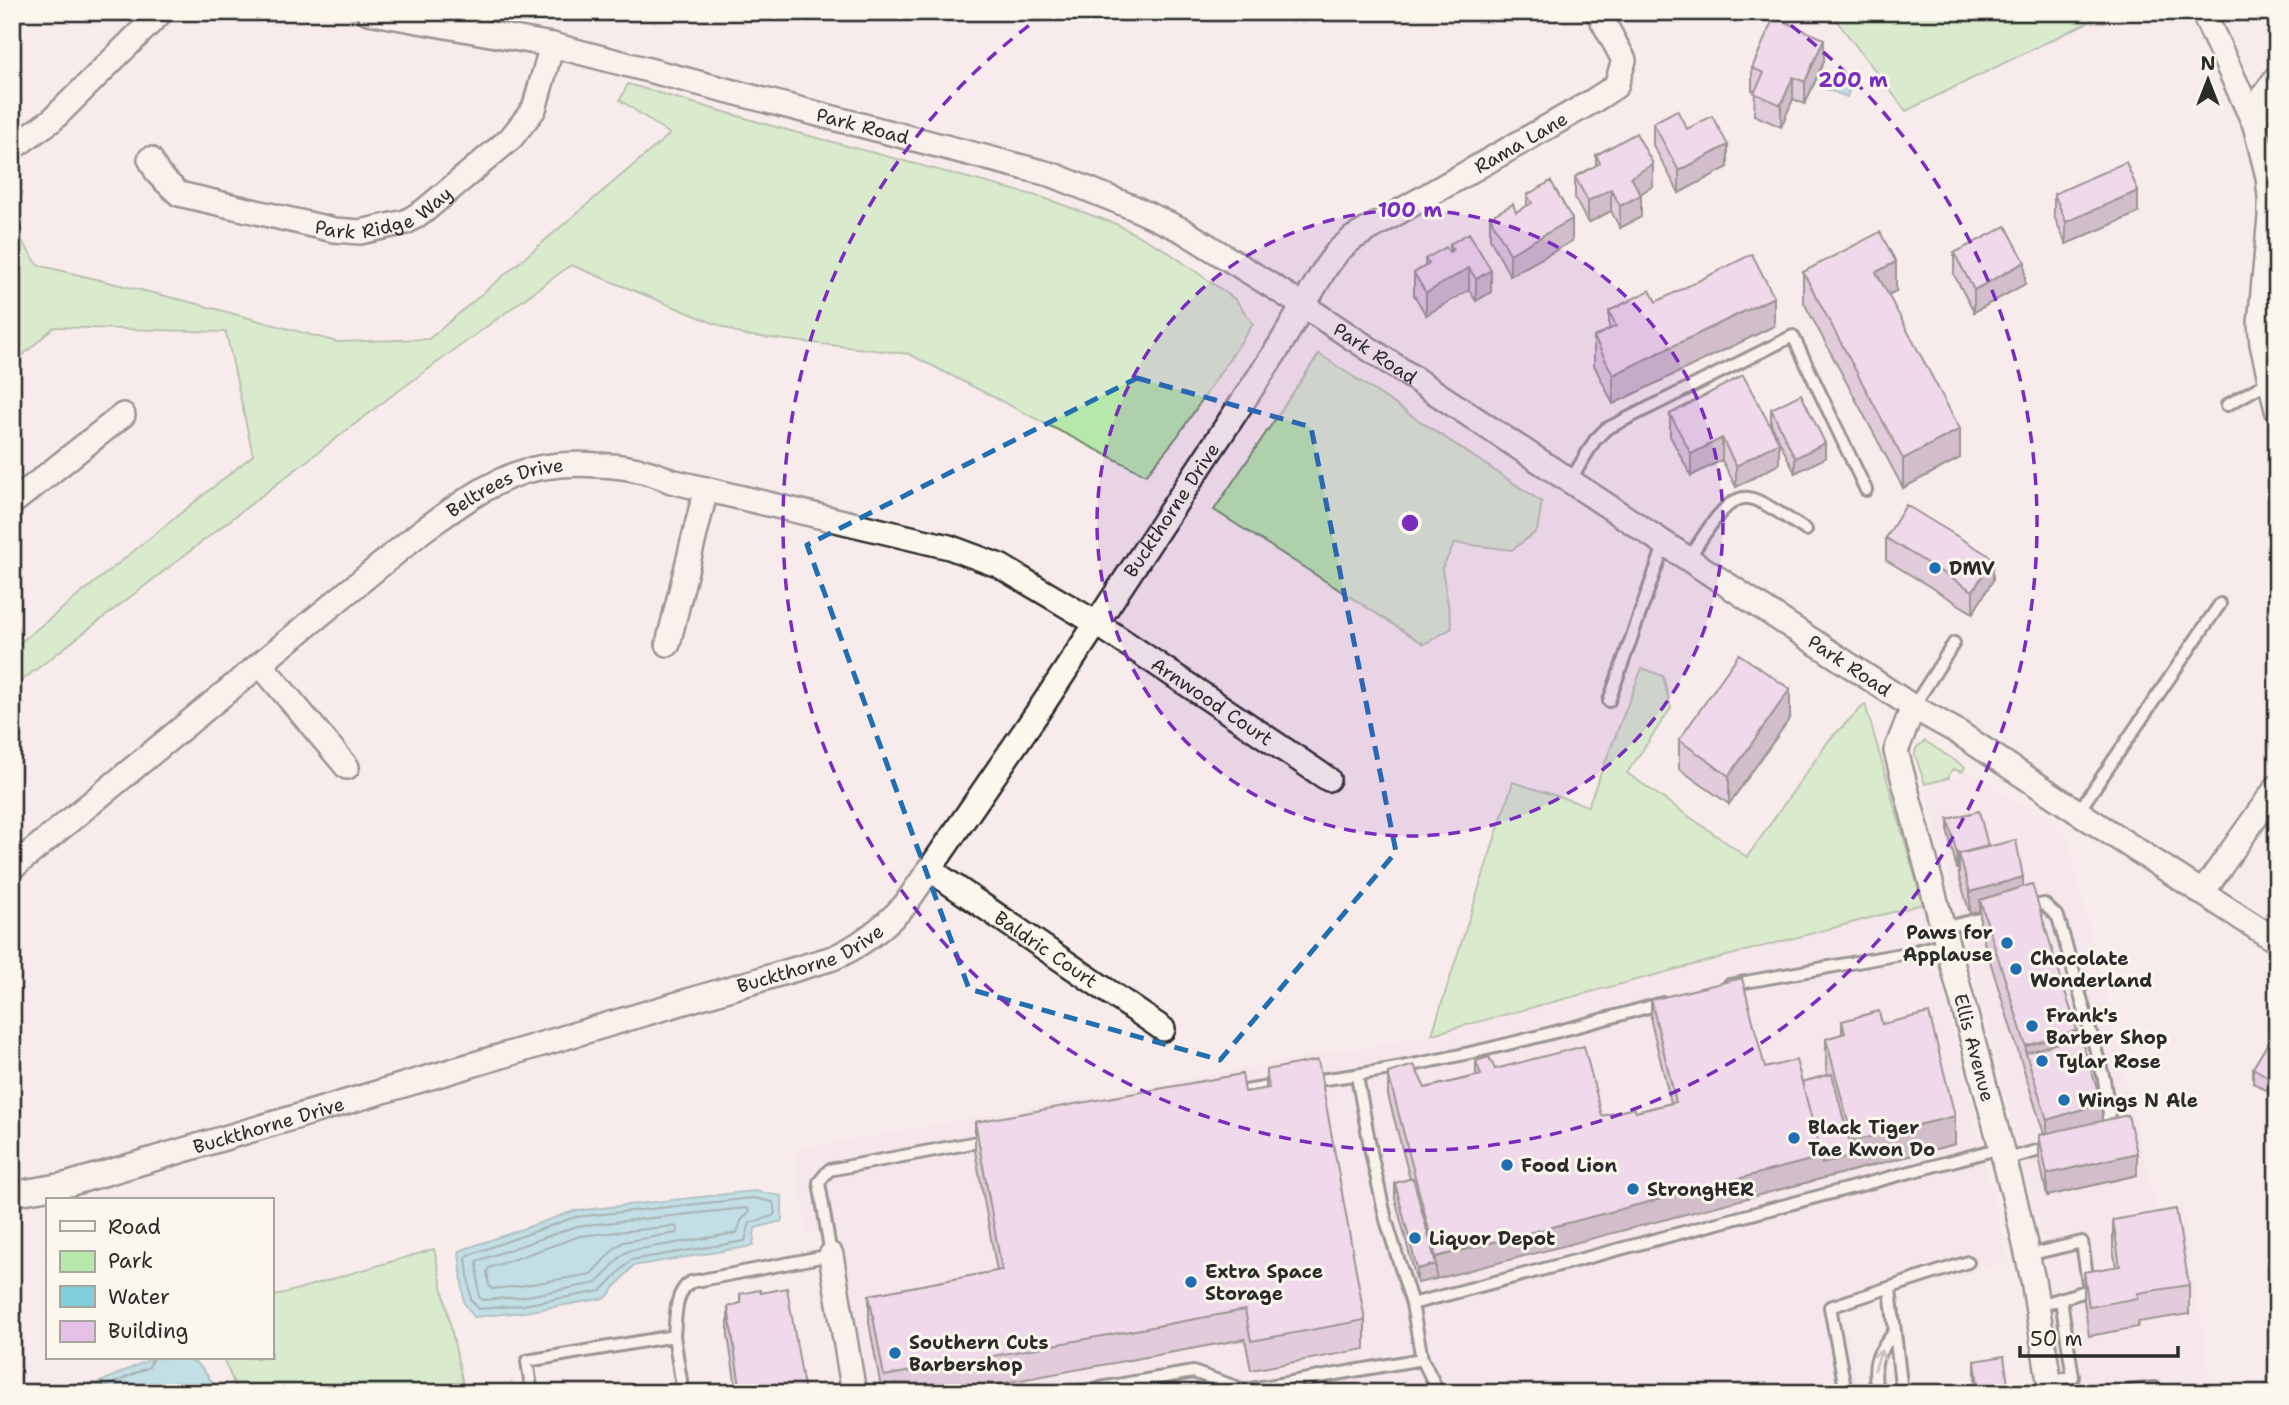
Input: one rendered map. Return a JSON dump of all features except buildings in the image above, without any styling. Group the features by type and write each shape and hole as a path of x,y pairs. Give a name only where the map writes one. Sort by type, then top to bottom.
{"street":[{"path":"12,148 52,120 161,12"},
{"name":"Park Road","path":"368,12 552,45 1053,175 1182,230 1304,306 1913,707 1956,731 2202,894 2277,940"},
{"name":"Rama Lane","path":"1304,306 1326,267 1338,251 1353,238 1616,86 1624,60 1598,12"},
{"path":"2203,12 2255,125 2268,177 2270,197 2265,284 2261,304 2270,381 2277,410"},
{"name":"Park Ridge Way","path":"150,159 158,174 179,194 334,230 360,232 406,222 424,211 523,125 534,109 552,45"},
{"path":"2255,125 2264,95 2277,77"},
{"name":"Buckthorne Drive","path":"12,1194 69,1184 833,958 852,950 890,921 905,905 1044,703 1304,306"},
{"path":"12,503 123,415"},
{"name":"Beltrees Drive","path":"12,868 422,531 480,491 510,476 543,466 577,463 654,472 671,481 967,553 1000,566 1096,623"},
{"path":"668,643 706,489"},
{"name":"Arnwood Court","path":"1096,623 1328,779"},
{"path":"261,666 347,767"},
{"name":"Ellis Avenue","path":"1913,707 1896,751 2028,1255 2050,1386"},
{"path":"2202,894 2277,787"},
{"name":"Baldric Court","path":"929,869 1163,1029"},
{"path":"831,1255 854,1393"}],"lane":[{"path":"1570,481 1595,439 1606,429 1793,336 1866,490"},
{"path":"2227,405 2270,381"},
{"path":"1689,558 1723,509 1736,498 1752,498 1806,530"},
{"path":"1609,701 1665,543"},
{"path":"2078,813 2220,604"},
{"path":"1913,707 1954,642"},
{"path":"1717,988 1907,953 2004,913 2044,904 2058,917 2104,1079 2109,1114 2103,1134 2091,1137"},
{"path":"1304,1082 1357,1076 1525,1041 1679,999"},
{"path":"1357,1076 1386,1220 1412,1304 1422,1359 1438,1393"},
{"path":"1223,1095 1291,1083"},
{"path":"683,1393 674,1336 682,1290 691,1282 831,1255 819,1182 829,1170 1006,1136"},
{"path":"1412,1304 2003,1154 2065,1143"},
{"path":"2028,1255 2082,1242 2089,1290 2037,1306"},
{"path":"1846,1393 1830,1307 1968,1262"},
{"path":"1890,1289 1902,1393"},
{"path":"2050,1386 2073,1377 2061,1300"},
{"path":"1877,1393 1874,1367 1879,1353 1895,1331"},
{"path":"532,1393 527,1361 674,1336"},
{"path":"1071,1393 1193,1372 1245,1390 1422,1359"},
{"path":"2116,1393 2154,1388 2157,1393"}],"highlighted area":[{"path":"1137,378 1311,427 1396,852 1220,1060 969,989 807,545"}],"shaded area":[{"path":"1965,767 2066,833 2157,1210 2182,1207 2213,1393 2066,1393 2043,1243 1925,784 1961,777"},
{"path":"1923,904 2009,1261 1844,1311 1860,1393 866,1393 836,1230 806,1234 795,1150 1432,1034"}],"green space":[{"path":"1830,12 2109,12 1906,111"},
{"path":"628,84 776,127 1044,198 1116,224 1164,249 1236,300 1253,324 1177,437 1146,475 909,354 743,335 571,265 390,397 12,688 12,649 253,455 226,332 54,327 12,365 12,226 38,265 194,303 337,342 429,339 670,134 620,100"},
{"path":"1319,354 1542,502 1537,531 1512,550 1455,543 1442,568 1452,628 1424,644 1214,510"},
{"path":"1642,668 1663,676 1671,708 1627,773 1747,857 1830,739 1865,704 1923,904 1432,1034 1513,782 1588,806"},
{"path":"1925,741 1965,767 1962,772 1953,769 1949,778 1925,784 1915,755 1916,748"},
{"path":"434,1249 465,1393 238,1393 224,1360 273,1360 273,1296"}],"water":[{"path":"1823,73 1851,85 1847,97 1818,86"},
{"path":"754,1191 782,1196 782,1221 755,1228 753,1246 633,1266 606,1298 524,1312 474,1317 464,1303 459,1251 574,1211"},
{"path":"149,1360 189,1360 205,1372 219,1393 76,1393"}],"place":[{"name":"DMV","path":"1935,568"},
{"name":"Paws for Applause","path":"2007,943"},
{"name":"Chocolate Wonderland","path":"2016,969"},
{"name":"Frank's Barber Shop","path":"2032,1026"},
{"name":"Tylar Rose","path":"2042,1061"},
{"name":"Wings N Ale","path":"2064,1100"},
{"name":"Black Tiger Tae Kwon Do","path":"1794,1138"},
{"name":"Food Lion","path":"1507,1165"},
{"name":"StrongHER","path":"1633,1189"},
{"name":"Liquor Depot","path":"1415,1238"},
{"name":"Extra Space Storage","path":"1191,1282"},
{"name":"Southern Cuts Barbershop","path":"895,1353"}]}
